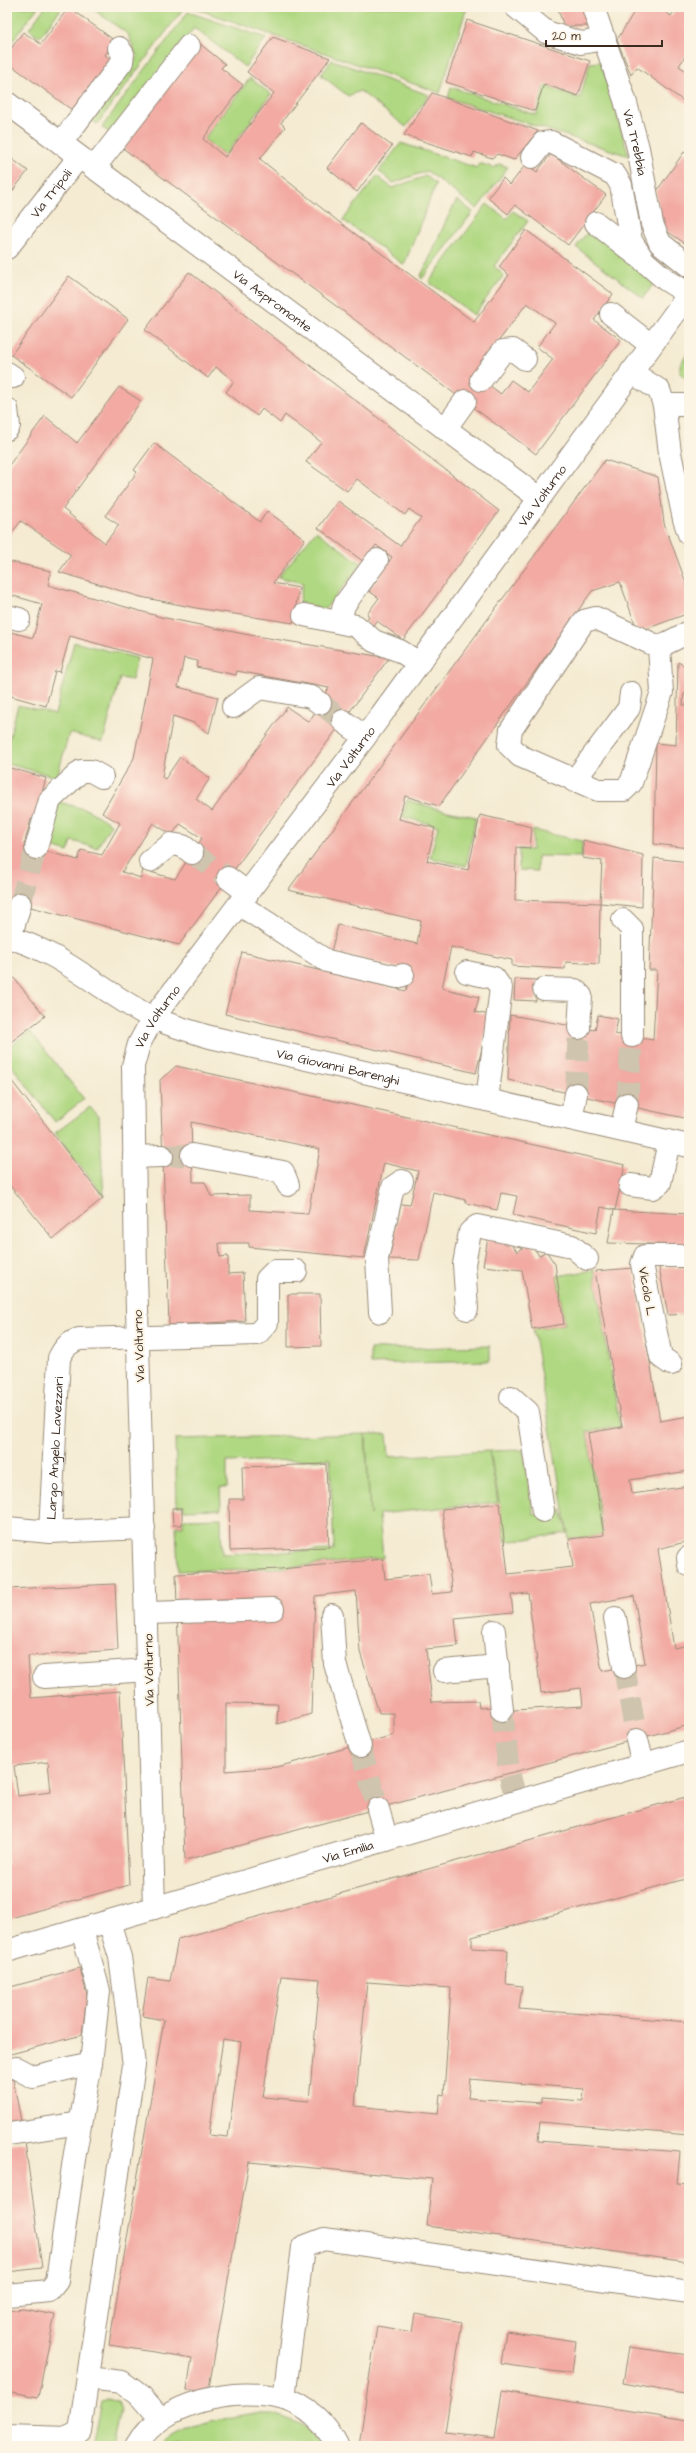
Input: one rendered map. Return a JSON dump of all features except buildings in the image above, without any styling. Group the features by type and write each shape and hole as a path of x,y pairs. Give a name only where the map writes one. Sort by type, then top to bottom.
{"street":[{"path":"516,7 546,32 580,43 605,39"},
{"name":"Via Trebbia","path":"593,7 626,100 638,148 654,229 667,251 689,266"},
{"name":"Via Tripoli","path":"7,248 189,46"},
{"path":"61,143 122,62 123,54 119,48"},
{"name":"Via Aspromonte","path":"7,103 539,498"},
{"path":"532,157 543,142 551,142 615,175 621,185 631,241 644,261"},
{"path":"596,223 666,280 686,305"},
{"name":"Via Volturno","path":"154,1908 134,1157 133,1066 139,1044 153,1018 365,737 652,345 686,305"},
{"path":"611,314 652,345"},
{"path":"481,380 503,351 513,350 525,359"},
{"path":"632,372 659,390 664,405 670,453 684,519 689,534"},
{"path":"445,429 465,401"},
{"path":"664,405 689,405"},
{"path":"7,409 9,426 7,429"},
{"path":"340,622 344,605 377,560"},
{"path":"304,615 356,626 374,641 400,651 419,663"},
{"path":"596,618 659,647 662,692 631,783 624,790 598,790 574,781 520,756 509,745 511,730 584,621 596,618"},
{"path":"659,647 689,632"},
{"path":"233,706 259,688 312,697 320,703"},
{"path":"574,781 629,708 631,693"},
{"path":"343,721 365,737"},
{"path":"36,848 50,800 81,771 91,771 102,777"},
{"path":"150,861 171,844 183,846 192,852"},
{"path":"228,878 244,899 327,961 397,977 403,975"},
{"path":"9,938 20,904"},
{"path":"623,920 632,929 632,1036"},
{"name":"Via Giovanni Barenghi","path":"9,938 57,957 133,1008 153,1018 210,1036 679,1144"},
{"path":"466,972 494,978 501,988 487,1100"},
{"path":"544,989 575,990 581,996 580,1028"},
{"path":"571,1119 576,1094"},
{"path":"621,1130 627,1104"},
{"path":"630,1185 653,1188 660,1183 679,1144"},
{"path":"192,1155 283,1172 288,1186"},
{"path":"134,1157 162,1156"},
{"path":"380,1312 377,1259 393,1187 402,1181"},
{"path":"467,1309 464,1264 470,1232 476,1226 572,1246 587,1259"},
{"name":"Vicolo L","path":"671,1364 661,1357 642,1264 646,1256 689,1256"},
{"name":"Largo Angelo Lavezzari","path":"144,1528 50,1532 59,1358 68,1343 79,1339 257,1334 267,1323 267,1279 274,1271 296,1271"},
{"path":"511,1397 528,1412 543,1510"},
{"path":"7,1528 50,1532"},
{"path":"146,1613 273,1609"},
{"path":"332,1615 335,1664 360,1746"},
{"path":"615,1618 624,1667"},
{"path":"494,1631 502,1710"},
{"path":"444,1671 498,1666"},
{"path":"44,1677 148,1670"},
{"path":"637,1740 643,1764"},
{"name":"Via Emilia","path":"7,1951 689,1751"},
{"path":"378,1808 387,1840"},
{"path":"7,2436 68,2438 80,2431 134,2065 120,1957 109,1922"},
{"path":"7,2295 49,2291 56,2281 80,2123 91,2063 99,1991 82,1930"},
{"path":"16,2068 33,2077 91,2063"},
{"path":"9,2134 80,2123"},
{"path":"284,2399 303,2247 324,2239 689,2292"},
{"path":"88,2378 122,2382 142,2397 160,2418"},
{"path":"136,2446 142,2436 160,2418 177,2410 216,2397 245,2394 284,2399 304,2409 322,2422 337,2446"}],"green space":[{"path":"7,7 38,7 7,48 7,26 12,19 7,16"},
{"path":"45,7 62,7 40,37 29,29"},
{"path":"90,7 180,7 183,9 97,124 90,119 137,57 128,34"},
{"path":"191,7 469,7 465,13 440,93"},
{"path":"188,12 266,38 245,67 194,28 112,135 102,127"},
{"path":"332,60 429,95 406,127 360,91 348,96 321,75"},
{"path":"601,62 629,156 448,98 451,87 536,115 545,86 580,98 590,63"},
{"path":"250,78 271,94 225,155 204,139"},
{"path":"401,143 477,168 479,163 494,168 499,164 508,167 477,209 427,171 393,183 379,171"},
{"path":"377,176 392,188 426,176 436,184 404,265 343,220"},
{"path":"457,200 473,212 422,279 420,277"},
{"path":"487,204 507,219 513,211 528,221 494,266 504,275 474,315 429,282"},
{"path":"589,230 656,281 643,298 576,247"},
{"path":"689,351 689,382 680,373 680,365"},
{"path":"316,531 362,564 325,609 299,603 303,583 278,577"},
{"path":"74,642 137,658 132,680 120,678 103,742 69,733 57,777 7,764 7,747 18,705 55,714"},
{"path":"407,800 438,809 476,817 466,866 430,858 438,826 403,817"},
{"path":"59,802 88,810 111,824 97,848 72,841 68,852 46,845"},
{"path":"533,830 582,841 582,857 537,856 537,871 519,870 519,849 532,850"},
{"path":"30,1031 84,1099 55,1122 7,1060 7,1049"},
{"path":"90,1107 99,1118 104,1196 55,1133"},
{"path":"594,1270 620,1427 587,1432 603,1535 569,1539 533,1329 565,1324 557,1276"},
{"path":"490,1346 490,1361 370,1364 370,1349"},
{"path":"365,1434 370,1515 366,1434 387,1434 389,1457 489,1451 498,1502 379,1514 383,1558 281,1568 178,1571 176,1526 183,1526 183,1519 221,1518 222,1554 334,1550 330,1459 227,1462 227,1488 220,1488 221,1509 184,1510 183,1506 177,1506 175,1439"},
{"path":"523,1450 534,1515 562,1510 567,1533 506,1542 490,1451"},
{"path":"107,2399 117,2401 120,2409 112,2446 92,2446 101,2402"},
{"path":"248,2414 273,2414 301,2424 322,2446 161,2446 177,2434 189,2429 215,2421"}],"tunnel":[{"path":"320,703 343,721"},
{"path":"20,904 36,848"},
{"path":"192,853 228,878"},
{"path":"576,1094 579,1028"},
{"path":"627,1104 632,1036"},
{"path":"162,1156 192,1155"},
{"path":"624,1667 637,1740"},
{"path":"502,1710 509,1773 517,1802"},
{"path":"360,1746 378,1809"}]}
